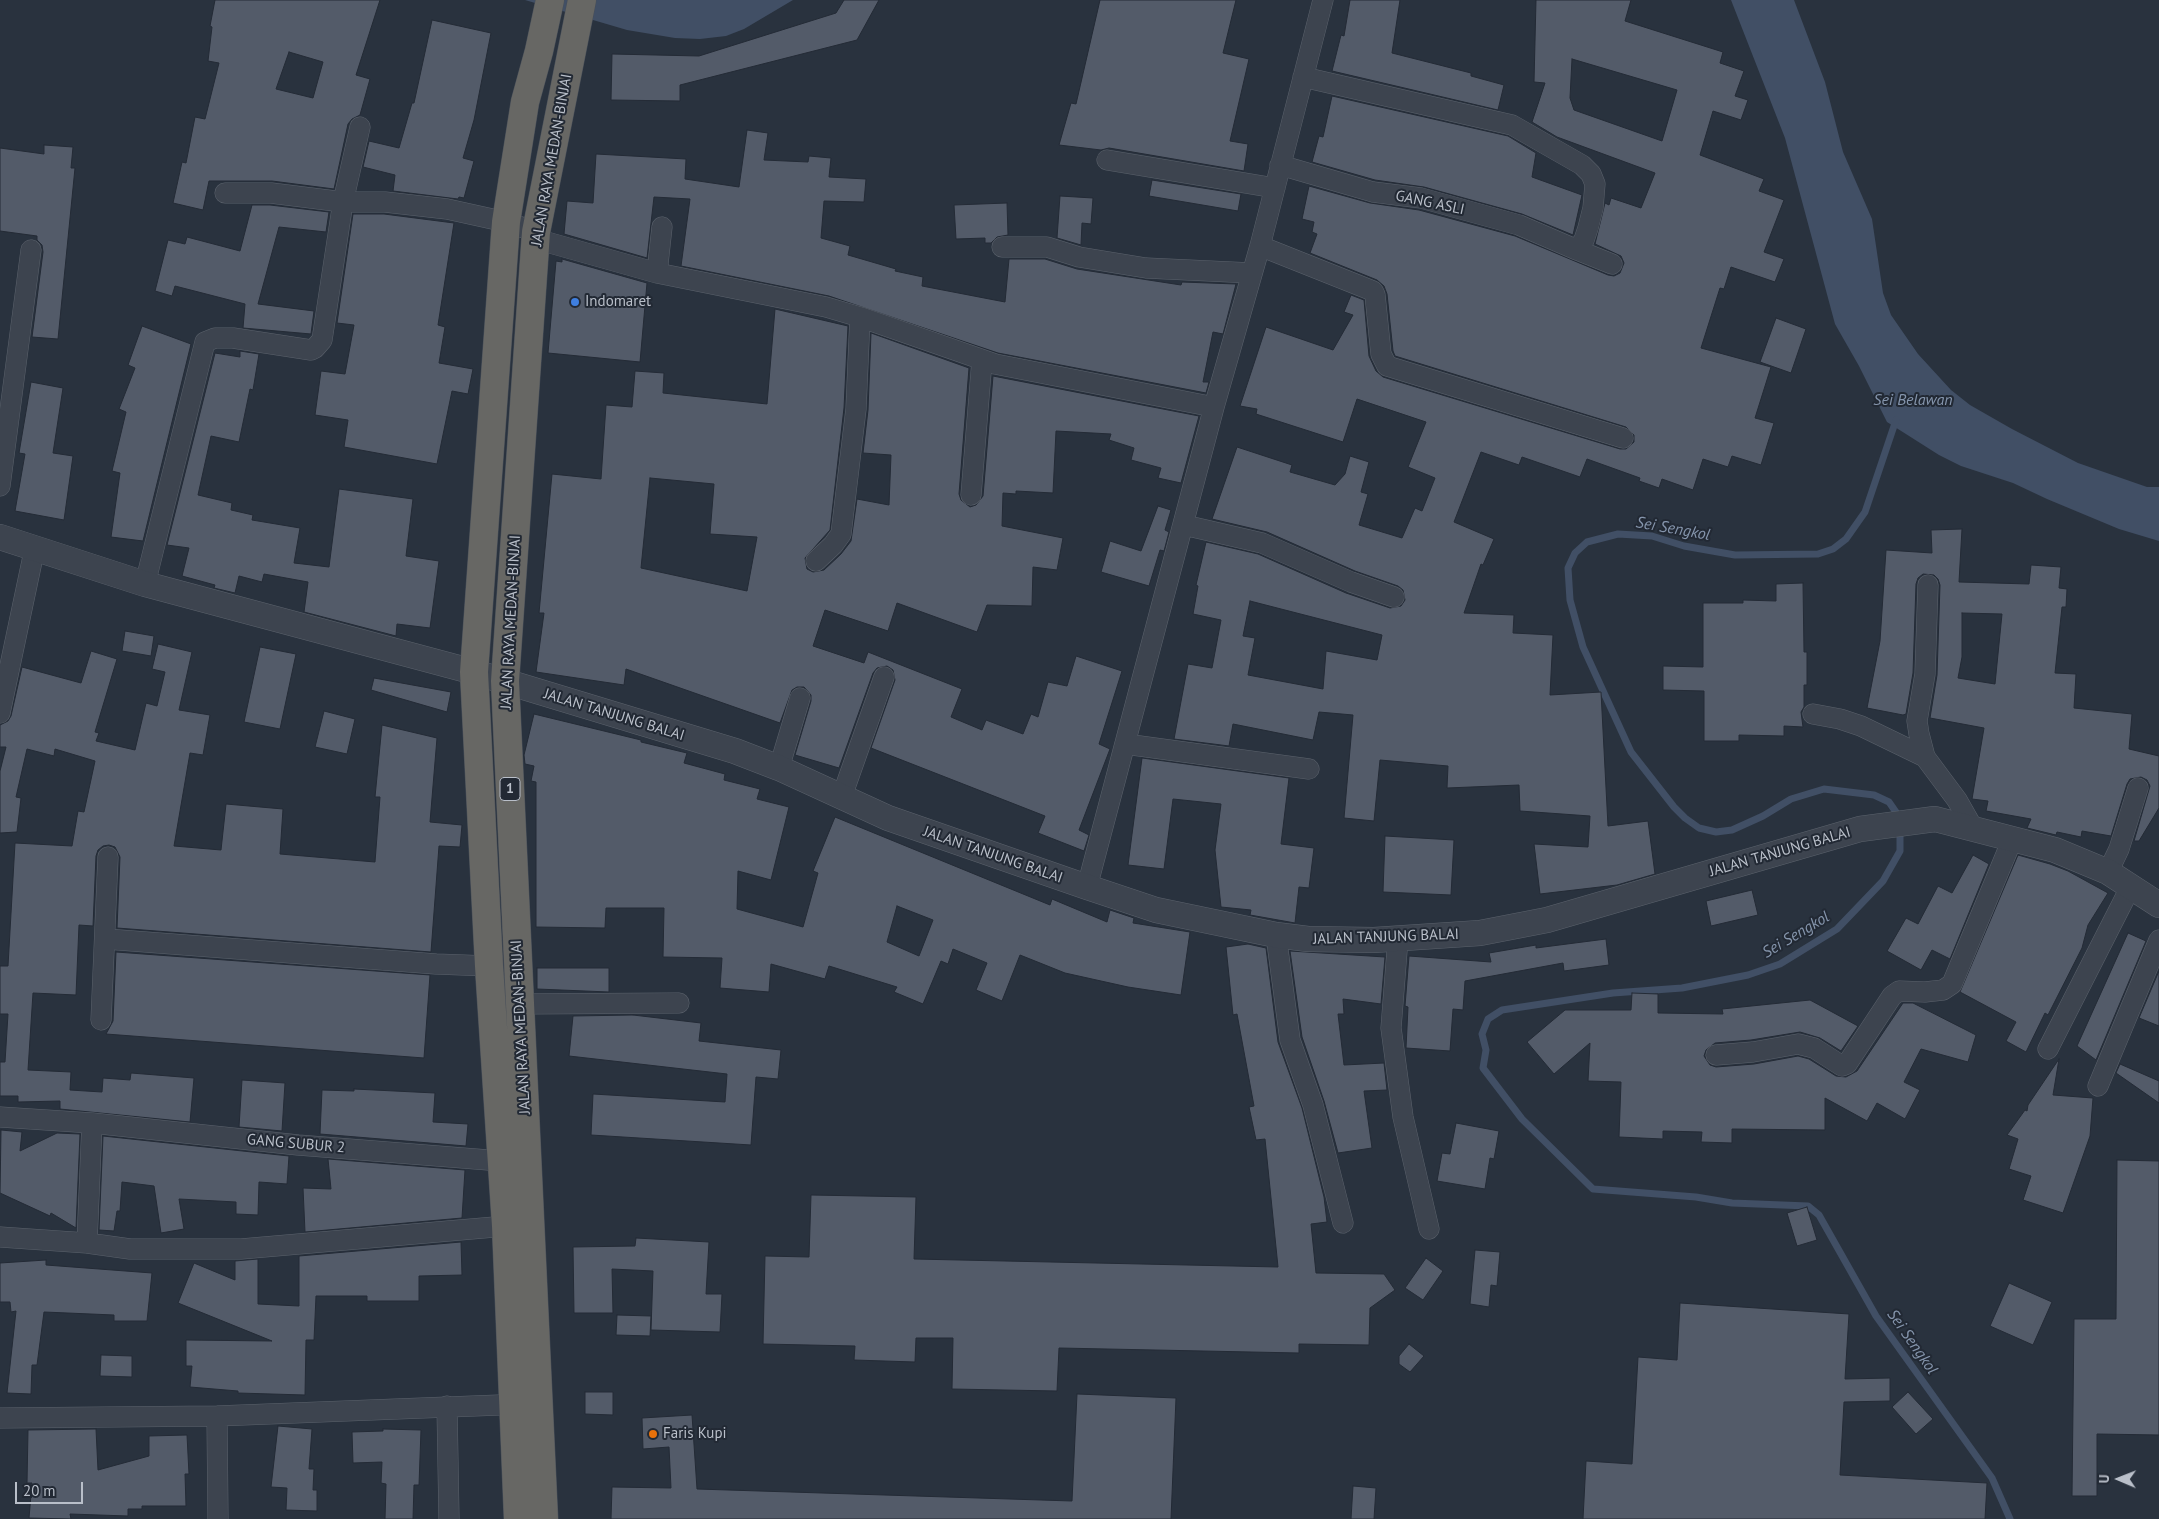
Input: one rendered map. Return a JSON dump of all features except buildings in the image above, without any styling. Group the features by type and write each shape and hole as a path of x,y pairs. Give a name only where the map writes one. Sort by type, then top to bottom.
{"highway":[{"name":"JALAN RAYA MEDAN-BINJAI","path":"530,0 531,46 525,102 506,222 474,672 489,966 506,1226 525,1404 544,1519"},
{"name":"JALAN RAYA MEDAN-BINJAI","path":"531,46 550,0"},
{"name":"JALAN RAYA MEDAN-BINJAI","path":"518,1519 525,1404 520,1004 505,681 536,236 582,0"}],"street":[{"path":"1088,887 1214,407 1260,246 1302,77 1324,0"},
{"path":"1302,77 1512,126 1582,165 1591,174 1595,184 1593,208 1588,228 1584,240 1577,250"},
{"path":"145,584 205,342 216,338 233,338 311,350 322,340 343,202 360,127"},
{"path":"1106,160 1275,188"},
{"name":"GANG ASLI","path":"1280,165 1373,192 1421,198 1519,225 1612,264"},
{"path":"226,193 271,193 343,202 385,202 447,208 506,222 536,236 657,273 826,308 860,317 982,360 1214,407"},
{"path":"657,273 662,227"},
{"path":"1260,246 1373,291 1381,354 1388,366 1623,438"},
{"path":"1002,247 1048,247 1080,257 1146,268 1252,273"},
{"path":"0,486 31,250"},
{"path":"816,560 833,545 841,534 856,409 860,317"},
{"path":"972,495 982,360"},
{"path":"1184,524 1262,543 1351,582 1394,597"},
{"name":"JALAN TANJUNG BALAI","path":"0,537 145,584 474,672 735,751 779,768 888,818 1088,887 1156,910 1276,935 1308,939 1398,938 1480,933 1547,920 1860,829 1935,819 2055,850 2108,872 2159,905"},
{"path":"0,713 35,547"},
{"path":"1928,585 1925,674 1918,721 1925,757 1957,800 1974,830"},
{"path":"842,796 884,677"},
{"path":"779,768 800,698"},
{"path":"1813,714 1840,719 1861,726 1925,757"},
{"path":"1126,744 1310,769"},
{"path":"2108,872 2119,848 2138,788"},
{"path":"1716,1055 1753,1052 1798,1044 1814,1048 1842,1066 1846,1064 1892,996 1898,991 1925,992 1943,990 1952,984 2012,840"},
{"path":"101,1020 106,939 108,856"},
{"path":"2048,1049 2130,888"},
{"path":"1276,935 1290,1040 1313,1105 1343,1223"},
{"path":"1398,938 1391,1028 1404,1117 1429,1229"},
{"path":"106,939 436,964 489,966"},
{"path":"2098,1086 2159,940"},
{"path":"520,1004 679,1003"},
{"name":"GANG SUBUR 2","path":"0,1117 92,1123 298,1145 501,1161"},
{"path":"86,1243 92,1123"},
{"path":"0,1238 86,1243 130,1249 241,1249 506,1226"},
{"path":"0,1418 217,1416 525,1404"},
{"path":"447,1406 448,1519"},
{"path":"217,1416 218,1519"}],"water":[{"path":"525,0 793,0 744,29 726,36 700,39 675,38 627,30"},
{"name":"Sei Belawan","path":"1731,0 1794,0 1825,82 1843,152 1872,219 1883,293 1891,315 1918,354 1951,390 1970,405 2012,429 2078,463 2147,487 2159,487 2159,541 2119,529 2013,483 1961,466 1939,455 1887,422 1859,366 1835,324 1785,138"}],"waterway":[{"name":"Sei Sengkol","path":"1896,420 1865,512 1846,539 1833,549 1818,554 1735,555 1684,546 1652,536 1618,534 1587,542 1575,553 1568,568 1570,600 1583,647 1631,752 1674,807 1685,818 1699,828 1716,832 1732,830 1763,816 1791,799 1824,789 1874,795 1889,802 1900,818 1900,851 1883,881 1837,929 1780,964 1748,975 1682,988 1613,993 1502,1010 1488,1019 1482,1034 1486,1050 1483,1068 1522,1119 1593,1189 1696,1197 1732,1203 1808,1206 1819,1215 1876,1316 1992,1478 2010,1519"}],"place":[{"name":"Indomaret","path":"575,302"},
{"name":"Faris Kupi","path":"653,1434"}]}
